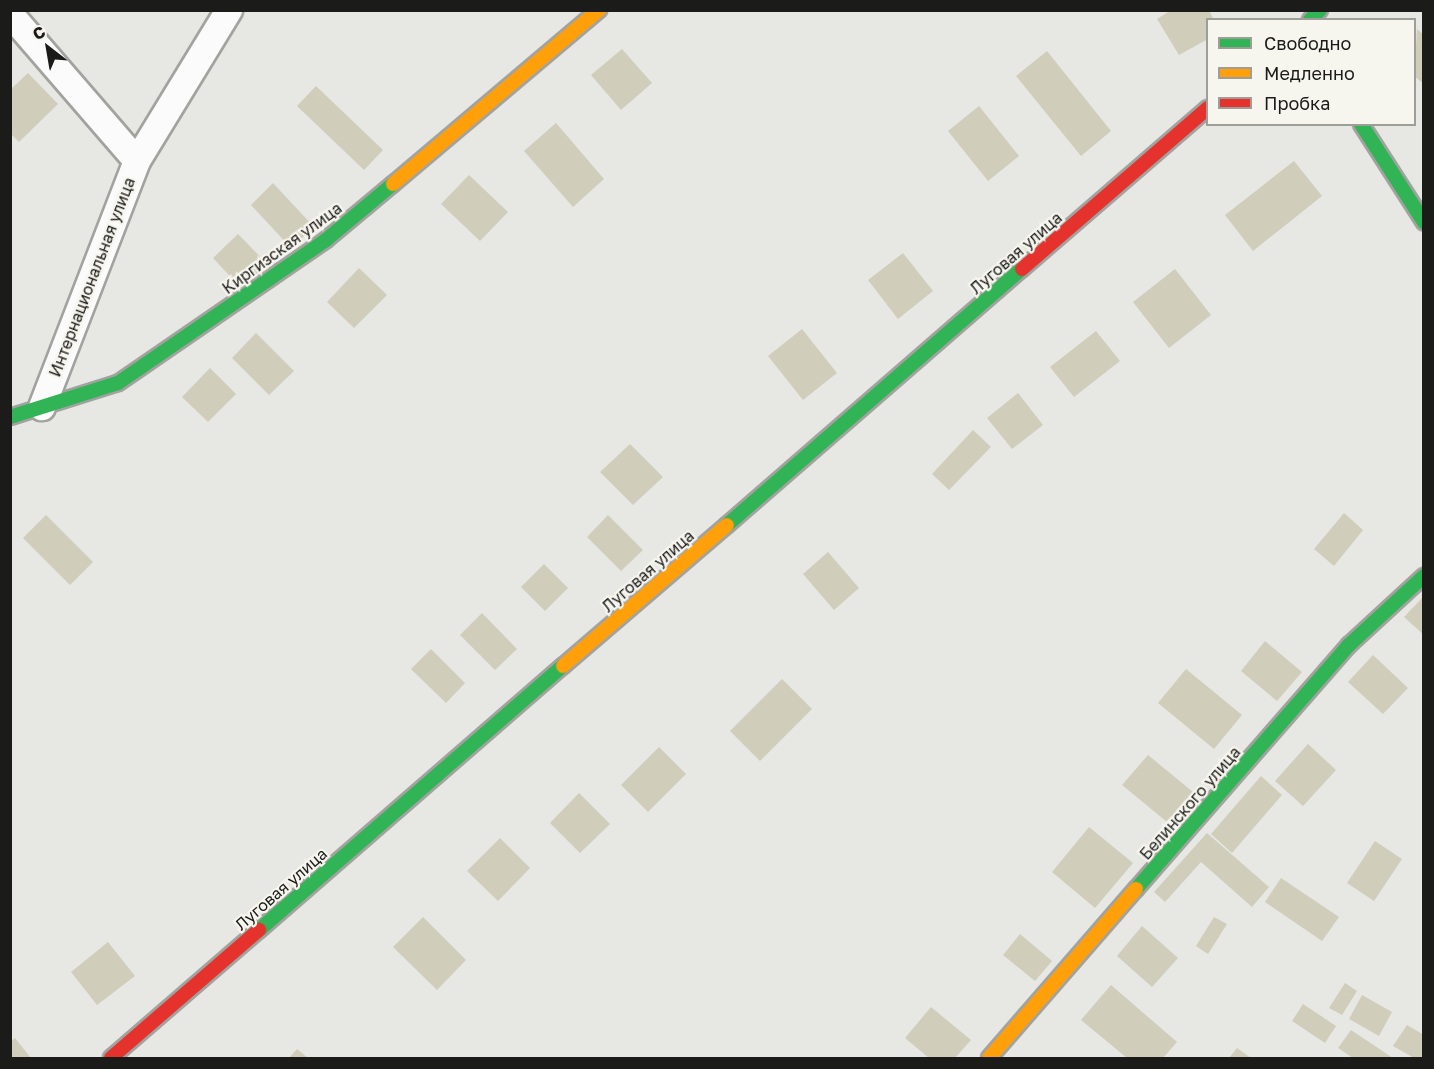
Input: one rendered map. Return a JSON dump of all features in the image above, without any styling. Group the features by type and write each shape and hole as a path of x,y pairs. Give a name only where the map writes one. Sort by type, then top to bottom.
{"street":[{"path":"137,161 229,10"},
{"name":"Киргизская улица","path":"10,417 118,382 326,240 598,10"},
{"name":"Интернациональная улица","path":"10,14 137,161 42,407"},
{"name":"Луговая улица","path":"111,1059 1206,110"},
{"path":"1362,126 1424,222"},
{"name":"Белинского улица","path":"989,1059 1349,645 1424,576"}],"building":[{"path":"1171,10 1209,10 1213,18 1206,18 1206,40 1179,55 1157,19"},
{"path":"1417,29 1424,35 1424,84 1416,78"},
{"path":"622,49 652,83 621,110 591,75"},
{"path":"1047,51 1111,131 1081,156 1016,76"},
{"path":"28,73 58,104 19,142 10,133 10,90"},
{"path":"316,86 383,150 364,170 297,106"},
{"path":"979,106 1019,156 988,181 948,131"},
{"path":"556,123 604,179 573,207 524,151"},
{"path":"1294,161 1322,196 1253,251 1225,215"},
{"path":"469,175 508,212 480,241 441,204"},
{"path":"273,183 314,227 291,248 251,205"},
{"path":"238,234 267,264 241,288 213,258"},
{"path":"903,253 933,291 898,319 868,280"},
{"path":"359,268 387,295 354,328 327,302"},
{"path":"1175,269 1211,315 1169,348 1133,302"},
{"path":"802,329 837,373 803,400 768,356"},
{"path":"1096,331 1120,361 1074,397 1050,367"},
{"path":"256,333 294,371 269,395 232,358"},
{"path":"210,368 236,394 208,422 182,397"},
{"path":"1018,393 1043,425 1012,449 987,418"},
{"path":"973,430 991,447 949,490 932,474"},
{"path":"630,444 663,477 633,505 600,472"},
{"path":"1344,513 1363,530 1334,566 1314,549"},
{"path":"46,515 93,562 70,585 23,538"},
{"path":"608,515 643,550 621,571 587,537"},
{"path":"828,552 859,588 834,610 803,574"},
{"path":"544,564 568,588 545,611 521,587"},
{"path":"1424,596 1424,635 1404,617"},
{"path":"482,613 517,649 495,670 460,635"},
{"path":"1265,641 1302,672 1277,701 1241,671"},
{"path":"431,649 465,683 446,703 411,669"},
{"path":"1373,655 1408,688 1383,714 1348,682"},
{"path":"1186,669 1242,715 1214,749 1158,703"},
{"path":"782,679 812,709 760,761 730,731"},
{"path":"1308,744 1336,770 1303,806 1275,781"},
{"path":"659,747 686,774 648,812 621,785"},
{"path":"1148,755 1193,792 1167,822 1122,785"},
{"path":"1261,776 1282,795 1232,853 1211,834"},
{"path":"579,793 610,824 580,853 550,823"},
{"path":"1089,827 1133,863 1095,908 1052,872"},
{"path":"1207,833 1269,887 1252,907 1201,862 1165,902 1154,892"},
{"path":"500,838 530,868 498,901 467,871"},
{"path":"1375,841 1402,859 1374,901 1347,883"},
{"path":"1281,878 1339,917 1322,941 1265,902"},
{"path":"423,917 466,960 437,990 393,947"},
{"path":"1214,917 1227,924 1208,954 1196,946"},
{"path":"1142,926 1178,958 1152,987 1117,956"},
{"path":"1020,934 1052,961 1035,981 1003,955"},
{"path":"108,942 135,976 97,1005 71,972"},
{"path":"1345,983 1357,991 1342,1015 1329,1008"},
{"path":"1111,985 1177,1042 1163,1058 1127,1058 1081,1020"},
{"path":"1362,995 1392,1012 1379,1036 1349,1019"},
{"path":"1303,1004 1336,1026 1325,1043 1292,1021"},
{"path":"931,1007 971,1040 955,1058 929,1058 905,1038"},
{"path":"1407,1025 1424,1035 1424,1058 1414,1058 1393,1046"},
{"path":"1351,1030 1393,1058 1353,1058 1338,1048"},
{"path":"15,1038 31,1058 10,1058 10,1042"},
{"path":"1237,1048 1251,1058 1229,1058"},
{"path":"297,1049 308,1058 289,1058"}],"traffic: fast":[{"path":"1312,18 1320,10"},
{"path":"1362,126 1424,222"},
{"path":"10,417 118,383 326,240 393,184"},
{"path":"727,525 1022,269"},
{"path":"1136,889 1349,645 1424,576"},
{"path":"259,930 563,666"}],"traffic: slow":[{"path":"393,184 599,10"},
{"path":"563,666 727,525"},
{"path":"989,1058 1136,889"}],"traffic: jam":[{"path":"1022,269 1206,110"},
{"path":"111,1058 259,930"}]}
